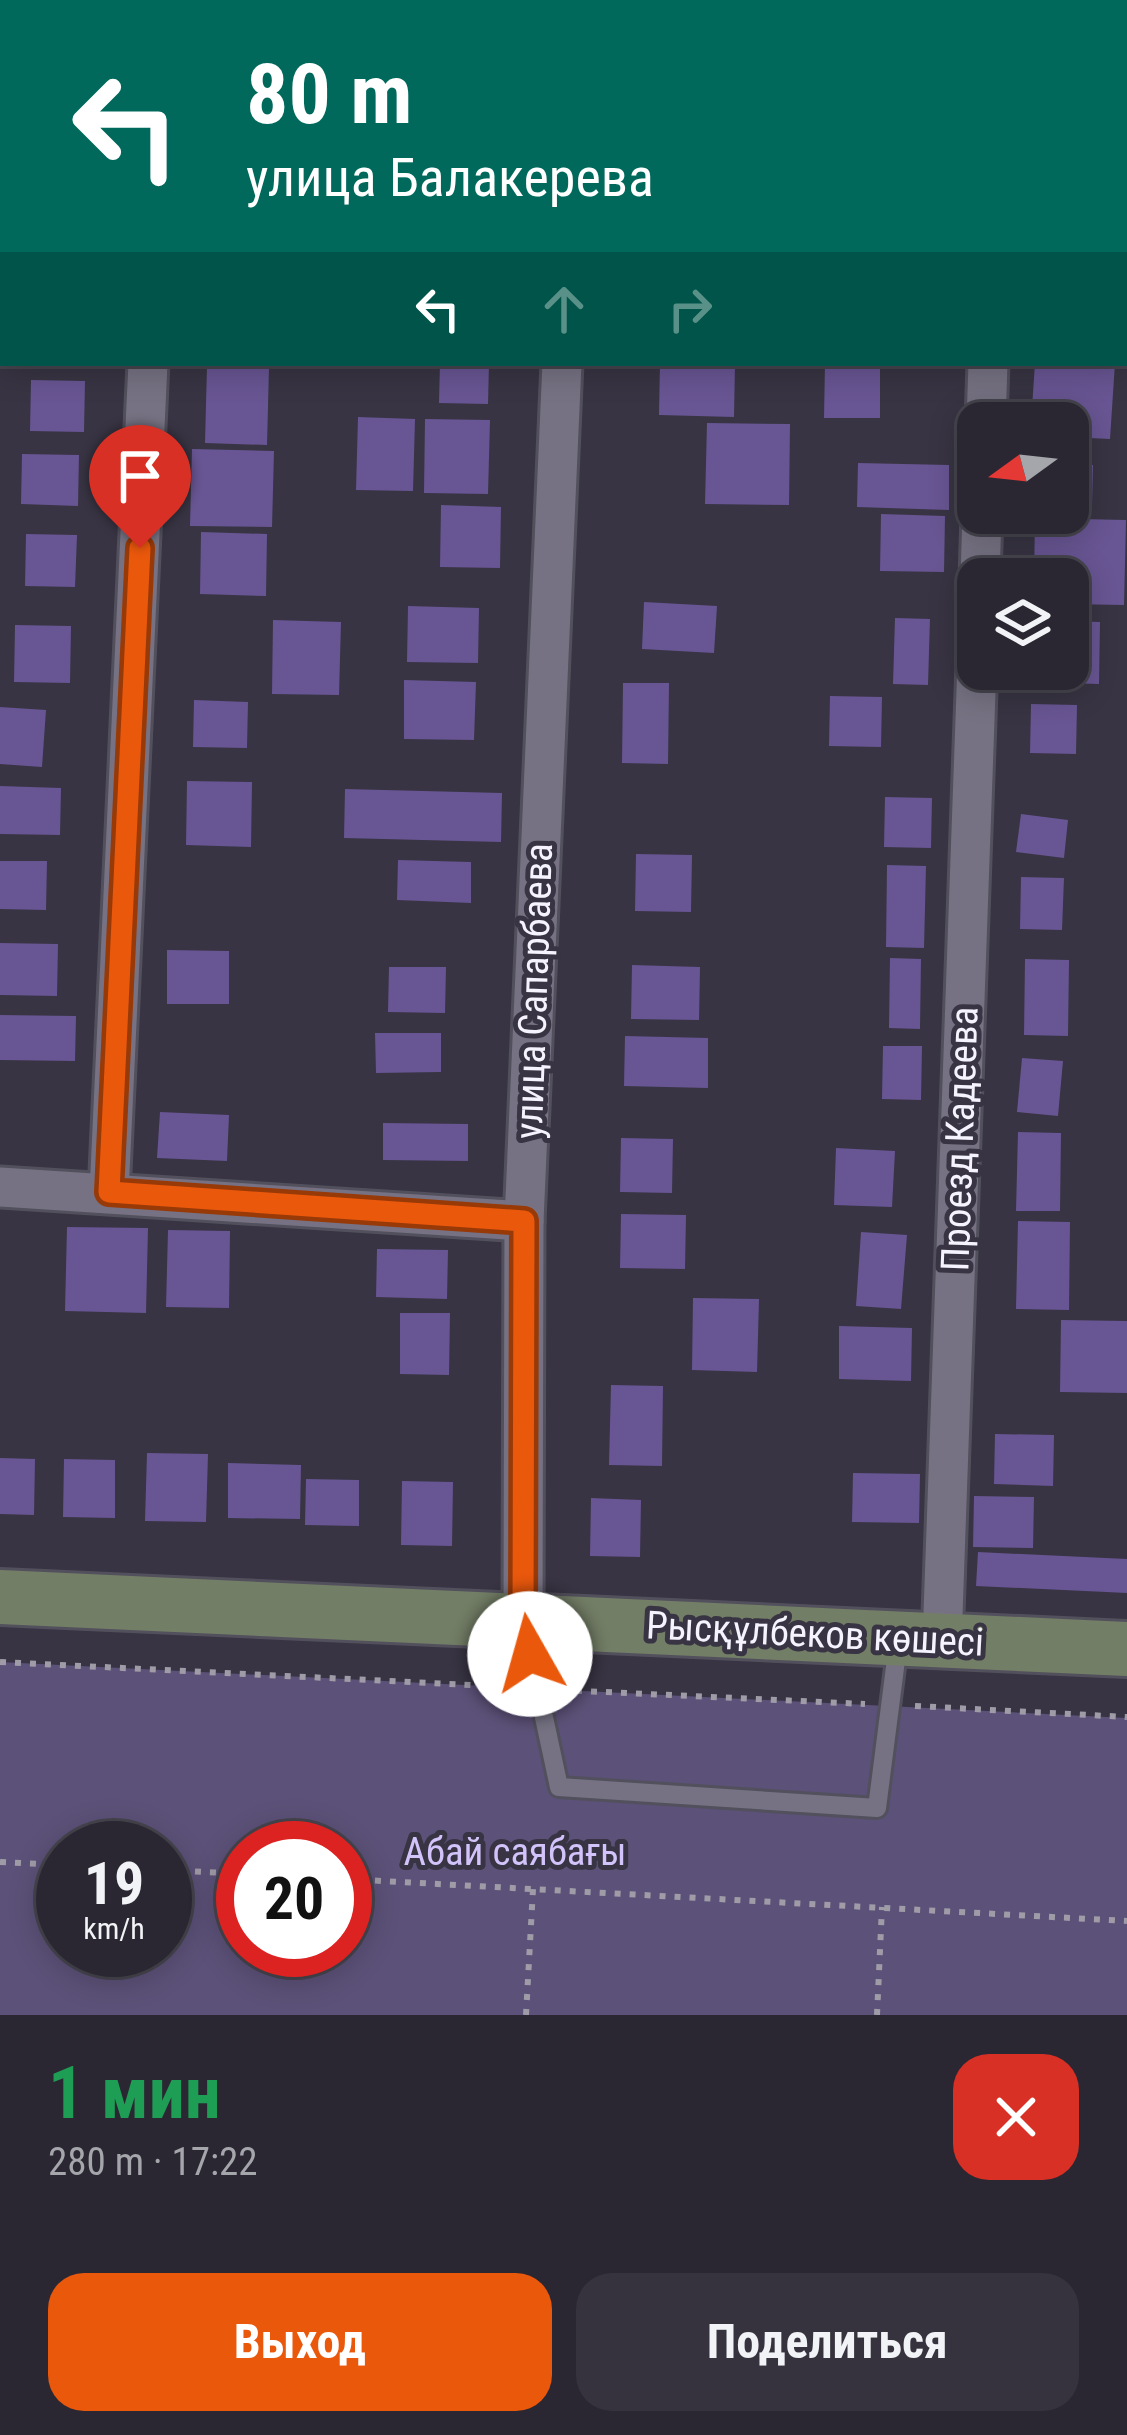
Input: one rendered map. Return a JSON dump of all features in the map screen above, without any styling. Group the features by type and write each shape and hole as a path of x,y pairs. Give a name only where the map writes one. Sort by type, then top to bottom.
{"street":[{"path":"109,1192 148,366"},
{"name":"улица Сапарбаева","path":"523,1619 524,1221 562,366"},
{"path":"987,402 988,366"},
{"name":"Проезд Кадеева","path":"920,1641 975,690"},
{"path":"0,1187 524,1221"},
{"name":"Рысқұлбеков көшесі","path":"0,1597 1127,1648"}],"lane":[{"path":"523,1619 559,1787 877,1808 920,1641"}],"path":[{"path":"0,1862 36,1864"},
{"path":"372,1881 1127,1921"},
{"path":"526,2015 533,1889"},
{"path":"877,2015 882,1907"}],"green space":[{"name":"Абай саябағы","path":"0,1662 1127,1718 1127,2015 0,2015"}],"building":[{"path":"207,366 269,367 267,445 205,443"},
{"path":"440,366 489,366 488,404 439,403"},
{"path":"660,366 735,366 734,417 659,415"},
{"path":"825,366 880,366 880,418 824,418"},
{"path":"1035,366 1115,366 1110,439 1089,438 1089,402 1032,402"},
{"path":"31,380 85,381 84,432 30,431"},
{"path":"358,417 415,419 413,491 356,490"},
{"path":"425,419 490,420 488,494 424,493"},
{"path":"707,423 790,424 789,505 705,504"},
{"path":"192,449 274,451 272,527 190,526"},
{"path":"22,454 79,455 78,506 21,504"},
{"path":"858,463 949,465 949,510 857,507"},
{"path":"1089,465 1093,465 1089,505"},
{"path":"441,505 501,507 500,568 440,567"},
{"path":"881,514 945,516 944,572 880,571"},
{"path":"1089,519 1126,520 1124,605 1089,604 1089,558 1034,558 1035,534 1089,534"},
{"path":"201,532 267,534 266,596 200,594"},
{"path":"26,534 77,535 75,587 25,586"},
{"path":"644,602 717,606 714,653 642,649"},
{"path":"408,606 479,608 478,663 407,662"},
{"path":"895,618 930,619 928,685 893,684"},
{"path":"273,620 341,622 339,695 272,694"},
{"path":"1089,622 1100,622 1099,684 1089,684"},
{"path":"15,625 71,626 70,683 14,682"},
{"path":"404,680 476,682 474,740 404,739"},
{"path":"623,683 669,683 668,764 622,763"},
{"path":"830,696 882,697 881,747 829,746"},
{"path":"194,700 248,702 247,748 193,747"},
{"path":"1031,704 1077,705 1076,754 1030,753"},
{"path":"0,707 46,710 42,767 0,764"},
{"path":"187,781 252,782 251,847 186,845"},
{"path":"0,786 61,788 60,835 0,834"},
{"path":"345,789 502,793 501,842 344,838"},
{"path":"885,797 932,798 931,848 884,847"},
{"path":"1021,814 1068,820 1064,858 1016,852"},
{"path":"636,854 692,855 691,912 635,911"},
{"path":"398,860 471,862 471,903 397,900"},
{"path":"0,861 47,861 46,910 0,909"},
{"path":"887,865 926,866 924,948 886,947"},
{"path":"1021,877 1064,878 1062,930 1020,929"},
{"path":"0,943 58,944 57,996 0,995"},
{"path":"167,950 229,951 229,1004 167,1004"},
{"path":"890,958 921,959 920,1029 889,1028"},
{"path":"1025,959 1069,960 1068,1036 1024,1035"},
{"path":"632,965 700,967 699,1020 631,1019"},
{"path":"389,967 446,967 445,1013 388,1012"},
{"path":"0,1015 76,1016 75,1061 0,1060"},
{"path":"375,1033 441,1033 441,1072 376,1073"},
{"path":"625,1036 708,1038 708,1088 624,1086"},
{"path":"883,1046 922,1046 921,1100 882,1099"},
{"path":"1022,1058 1063,1061 1058,1116 1017,1112"},
{"path":"160,1112 229,1115 227,1161 157,1158"},
{"path":"383,1123 468,1124 468,1161 383,1160"},
{"path":"1018,1132 1061,1133 1060,1211 1016,1211"},
{"path":"621,1138 673,1139 672,1193 620,1192"},
{"path":"836,1148 895,1151 892,1207 834,1205"},
{"path":"621,1214 686,1215 685,1269 620,1268"},
{"path":"1018,1221 1070,1222 1069,1310 1016,1309"},
{"path":"67,1227 148,1228 146,1313 65,1311"},
{"path":"168,1230 230,1231 229,1308 166,1307"},
{"path":"861,1232 907,1235 901,1309 856,1306"},
{"path":"377,1249 448,1250 447,1299 376,1297"},
{"path":"693,1298 759,1299 757,1372 692,1370"},
{"path":"400,1313 450,1313 449,1375 400,1374"},
{"path":"1061,1320 1127,1321 1127,1393 1060,1392"},
{"path":"839,1326 912,1328 911,1381 839,1379"},
{"path":"611,1385 663,1386 662,1466 609,1465"},
{"path":"995,1434 1054,1435 1053,1486 994,1484"},
{"path":"147,1453 208,1454 206,1522 145,1521"},
{"path":"0,1458 35,1459 34,1515 0,1514"},
{"path":"64,1459 115,1460 115,1518 63,1517"},
{"path":"228,1463 301,1465 300,1519 228,1518"},
{"path":"853,1473 920,1474 919,1523 852,1522"},
{"path":"306,1479 359,1480 359,1526 305,1525"},
{"path":"402,1481 453,1482 452,1546 401,1545"},
{"path":"974,1496 1034,1497 1033,1548 973,1547"},
{"path":"591,1498 641,1500 640,1557 590,1556"},
{"path":"978,1552 1127,1559 1127,1593 976,1586"}],"route":[{"path":"140,548 109,1192 524,1221 523,1619 530,1654"}]}
